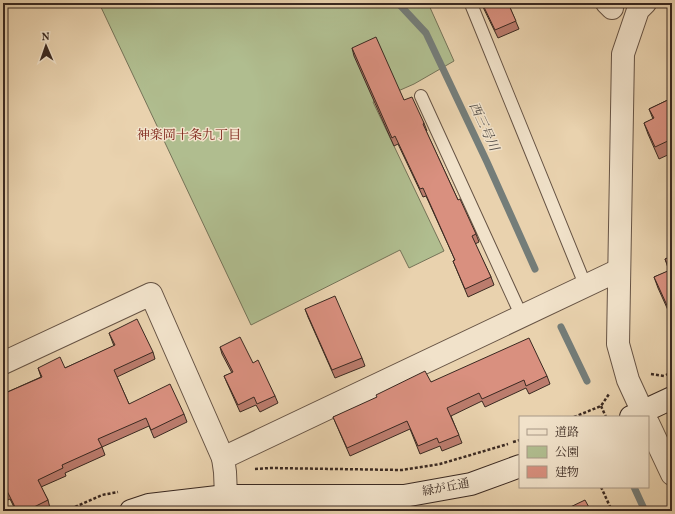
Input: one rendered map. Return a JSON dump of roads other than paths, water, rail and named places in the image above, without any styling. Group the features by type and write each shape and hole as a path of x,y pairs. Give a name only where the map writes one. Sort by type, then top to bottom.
{"street":[{"path":"642,416 628,380 618,344 623,54 638,10 645,3"},
{"path":"223,458 619,270"},
{"path":"3,363 151,294 223,458 226,496"},
{"path":"644,416 672,398"},
{"path":"649,430 672,474"},
{"name":"緑が丘通","path":"131,511 149,505 226,496 404,496 471,484 519,466"}],"lane":[{"path":"471,4 586,286"},
{"path":"421,96 522,317"}],"waterway":[{"name":"西三号川","path":"398,3 426,33 487,162 535,269"},
{"name":"西三号川","path":"561,327 587,381"},
{"name":"西三号川","path":"634,488 645,511"}],"district":[{"name":"神楽岡十条九丁目","path":"189,136"}]}
